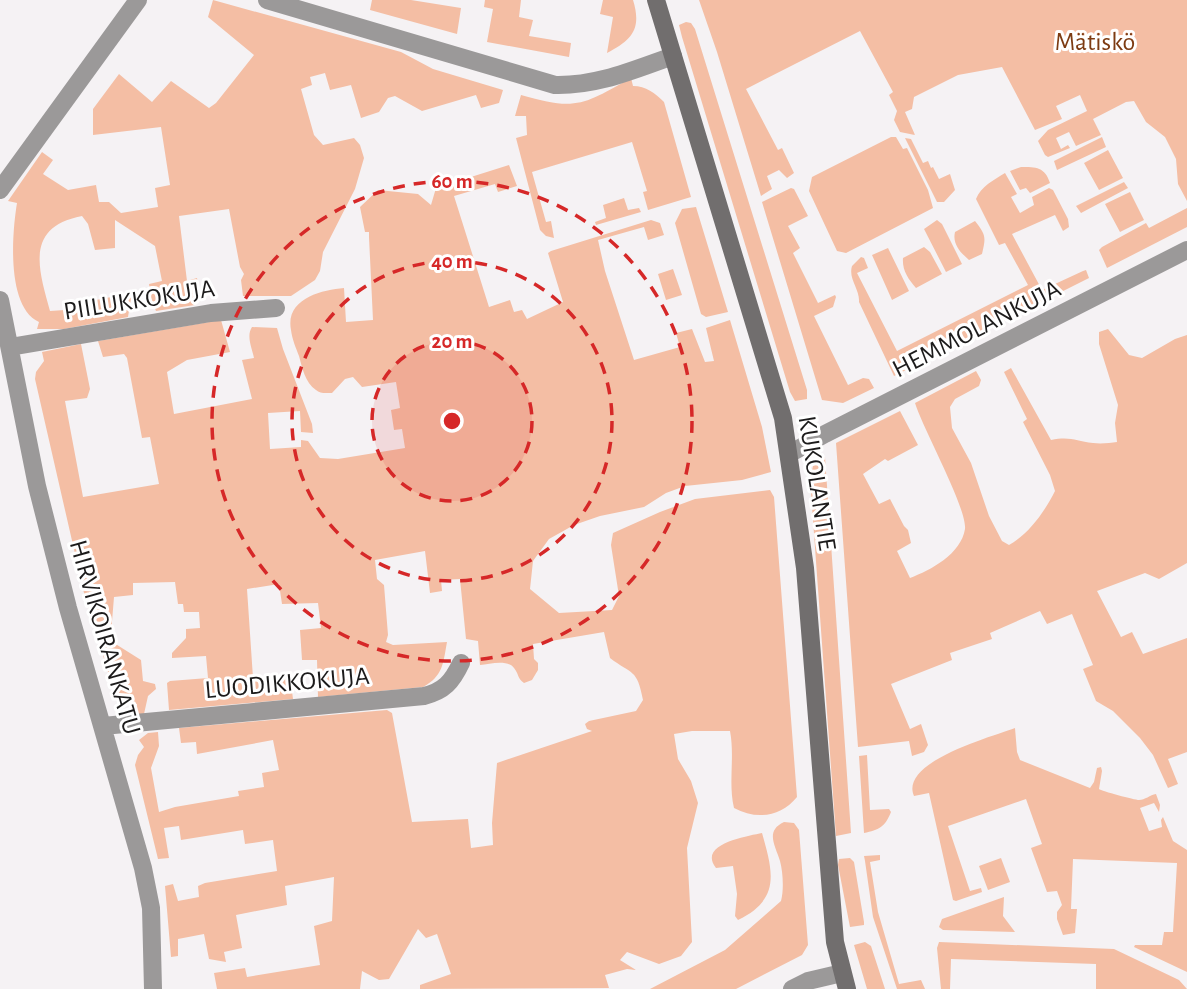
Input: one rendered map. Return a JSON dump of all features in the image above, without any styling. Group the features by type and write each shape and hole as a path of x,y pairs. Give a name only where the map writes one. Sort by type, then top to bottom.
{"street":[{"path":"0,190 138,0"},
{"path":"267,0 555,85 578,86 600,82 673,56"},
{"name":"KUKOLANTIE","path":"656,0 783,418 805,568 835,942 844,981"},
{"name":"HEMMOLANKUJA","path":"789,454 1187,250"},
{"name":"HIRVIKOIRANKATU","path":"0,300 37,486 68,608 143,868 151,908 153,989"},
{"name":"PIILUKKOKUJA","path":"10,347 211,313 276,308"},
{"name":"LUODIKKOKUJA","path":"103,726 424,696 439,692 452,681 461,663"},
{"path":"792,989 807,981 844,981"}],"green space":[{"path":"213,0 401,52 433,69 503,90 499,103 481,108 476,95 422,111 395,96 388,98 379,112 361,118 351,85 330,90 325,73 310,77 312,85 301,89 314,135 323,145 354,138 360,145 364,158 355,189 323,252 320,271 315,280 291,296 243,296 241,280 244,274 240,267 229,209 179,216 187,281 197,278 199,290 195,305 156,311 149,284 162,281 155,246 115,220 115,248 95,250 88,224 82,216 64,221 51,229 44,240 40,265 50,311 65,310 66,306 126,294 131,298 128,317 64,329 37,329 39,322 28,314 16,286 13,250 17,203 8,201 42,152 53,160 43,174 68,190 96,185 99,202 109,202 121,213 158,207 155,188 170,185 161,127 93,135 93,109 119,74 152,102 171,81 209,108 216,103 254,55 208,17"},
{"path":"372,0 411,0 461,8 457,34 370,10"},
{"path":"485,0 521,0 519,17 533,20 529,36 571,43 569,57 487,42 493,9 484,7"},
{"path":"603,0 633,0 636,19 629,38 607,53 613,17 600,14"},
{"name":"Mätiskö","path":"699,0 1187,0 1187,201 1178,184 1176,159 1165,137 1146,122 1134,101 1126,102 1093,119 1101,135 1076,146 1069,132 1056,138 1061,149 1068,145 1070,148 1048,157 1038,141 1048,130 1087,111 1080,95 1056,106 1062,119 1035,130 1002,67 958,75 914,97 912,109 905,112 915,135 900,132 894,120 897,111 889,95 893,92 860,31 746,89 778,150 782,148 794,173 787,178 779,170 767,176 772,189 761,196"},
{"path":"691,23 695,29 807,390 807,399 795,401 790,392 682,37 679,25"},
{"path":"631,78 633,86 650,91 664,102 691,197 648,210 643,192 647,191 632,142 532,172 546,222 551,221 554,238 546,236 540,230 516,138 527,135 526,116 515,116 521,95 555,103 579,103"},
{"path":"891,137 896,137 903,149 907,148 928,190 933,208 846,253 837,251 809,191 812,177"},
{"path":"1102,137 1106,147 1057,170 1054,161"},
{"path":"905,138 911,139 923,163 928,161 939,179 950,174 955,190 944,202 937,202"},
{"path":"1108,150 1123,178 1099,190 1084,163"},
{"path":"509,165 517,186 498,192 495,184 454,196 489,307 510,300 514,312 522,310 527,319 563,302 548,253 651,220 660,223 664,235 648,240 644,227 598,240 605,271 634,360 680,347 676,333 692,329 705,362 714,361 706,328 730,320 762,427 771,472 742,480 685,486 666,493 644,507 600,516 574,525 549,539 533,561 530,589 559,613 612,610 619,596 611,545 613,533 695,499 770,490 774,497 797,797 784,809 768,814 751,814 734,808 730,731 674,734 678,759 691,781 698,803 687,848 692,942 681,956 659,964 627,952 620,960 636,970 627,969 605,975 609,988 420,989 420,985 451,974 437,934 426,938 418,929 389,979 379,980 362,971 360,989 217,989 214,973 245,968 247,977 320,965 314,926 332,921 334,877 285,886 287,905 236,915 242,948 224,952 226,962 209,959 204,934 178,939 178,956 171,957 165,886 173,884 178,901 199,897 198,886 205,883 277,871 273,840 245,844 243,830 181,840 179,826 164,828 169,858 158,859 135,765 144,747 139,740 148,733 158,732 159,746 151,768 159,812 239,796 238,791 264,787 262,773 279,770 273,740 197,754 196,742 181,743 179,728 387,710 392,713 412,822 468,819 471,848 493,845 497,763 592,731 587,729 585,724 589,721 636,711 643,700 641,690 636,677 610,658 604,632 533,644 538,670 532,680 524,683 511,665 480,665 478,641 466,639 460,579 441,580 442,591 430,593 425,551 375,560 377,579 384,585 388,635 386,642 393,645 447,642 438,674 423,687 318,697 317,660 302,660 300,630 321,628 318,603 282,604 279,584 247,589 253,678 290,676 293,699 169,710 167,683 208,678 206,656 172,658 172,653 186,638 186,629 200,628 199,612 184,612 183,604 178,604 175,582 133,583 133,595 114,597 111,634 114,643 141,660 143,681 155,684 156,689 148,696 144,714 135,714 137,704 123,699 113,688 84,593 35,379 36,372 44,361 42,352 81,344 90,389 87,398 65,401 83,497 159,484 150,437 142,438 127,358 124,354 103,357 98,341 221,320 230,352 187,360 167,372 174,414 252,399 242,360 254,358 250,331 252,327 277,328 313,433 301,432 300,411 268,413 270,449 301,447 301,440 308,441 320,458 338,459 405,448 402,429 394,430 391,410 400,408 396,382 362,387 353,377 345,379 332,393 318,391 312,387 303,370 293,340 291,319 299,304 307,298 344,288 346,322 373,320 369,232 365,232 360,207 378,190 418,194 431,205 436,188"},
{"path":"1021,167 1039,169 1050,183 1030,193 1026,188 1020,190 1010,171"},
{"path":"1005,173 1017,194 1011,197 1020,213 1034,205 1032,197 1049,188 1053,190 1068,219 1069,227 1063,231 1055,215 1012,234 1042,290 1086,270 1089,278 894,376 859,302 852,266 861,257 864,258 868,268 857,273 897,351 1028,285 1005,243 999,245 976,199 984,187"},
{"path":"1124,182 1128,188 1081,213 1076,206"},
{"path":"791,188 808,216 788,226 800,248 793,253 818,303 835,295 836,297 833,307 814,316 848,385 863,378 869,379 874,388 843,403 822,400 762,202"},
{"path":"1130,192 1144,220 1120,232 1105,204"},
{"path":"624,198 628,210 639,208 641,212 596,225 595,222 606,218 603,205"},
{"path":"696,207 728,312 706,317 701,314 675,223 682,209"},
{"path":"1187,208 1187,227 1107,268 1099,250 1102,247 1146,223 1149,228"},
{"path":"937,220 942,224 962,264 946,272 924,229"},
{"path":"975,221 983,233 984,244 982,254 969,260 960,251 954,236 955,232"},
{"path":"924,247 930,252 942,274 916,288 906,274 903,258"},
{"path":"888,248 909,291 892,300 872,255"},
{"path":"673,269 682,295 666,300 658,274"},
{"path":"1108,329 1129,355 1142,358 1187,335 1187,563 1159,579 1145,573 1097,591 1121,637 1132,632 1143,654 1187,638 1187,752 1168,759 1178,784 1168,788 1153,755 1140,738 1113,711 1096,701 1083,669 1093,665 1072,614 1047,624 1040,611 990,633 992,639 950,653 952,660 891,684 910,729 921,724 928,745 924,752 912,756 909,741 858,747 836,443 900,411 918,445 888,461 885,459 863,474 879,504 890,499 908,530 911,543 897,551 910,578 927,570 944,560 958,546 965,529 959,504 915,403 976,371 981,380 979,386 955,399 950,407 952,428 971,463 989,516 1002,541 1009,545 1036,521 1055,491 1050,475 1023,422 1027,419 1004,372 1011,368 1051,440 1117,442 1115,423 1118,405 1099,344 1099,332"},
{"path":"825,457 851,833 836,836 810,479 813,466"},
{"path":"1015,728 1020,760 1090,788 1097,768 1101,767 1101,790 1139,800 1156,794 1160,805 1159,812 1154,803 1140,808 1149,831 1162,827 1163,817 1173,841 1187,850 1187,972 1134,947 1162,945 1164,932 1173,932 1177,863 1073,859 1071,909 1077,909 1075,933 1063,935 1057,919 1057,912 1062,905 1057,891 1047,892 1031,848 1042,844 1026,799 948,826 970,891 981,888 982,892 953,900 929,793 914,796 913,784 920,772 933,762"},
{"path":"867,755 870,810 889,809 891,812 881,827 864,833 859,756"},
{"path":"784,822 794,823 799,830 808,945 802,955 736,989 650,989 725,950 781,901 782,870 773,834"},
{"path":"762,833 771,872 767,894 752,912 738,920 735,916 737,894 733,866 716,868 712,860 713,853 736,839"},
{"path":"880,855 880,860 870,862 878,912 899,984 921,980 925,989 897,989 873,917 864,856"},
{"path":"850,858 854,862 864,925 850,927 838,865 839,859"},
{"path":"1001,858 1010,882 988,890 979,866"},
{"path":"1004,897 1003,916 1015,932 943,930 939,927 942,919"},
{"path":"865,942 871,946 885,989 867,989 854,945"},
{"path":"939,942 1114,949 1179,980 1187,989 1096,989 1096,964 951,959 950,989 941,989 937,948"}]}
